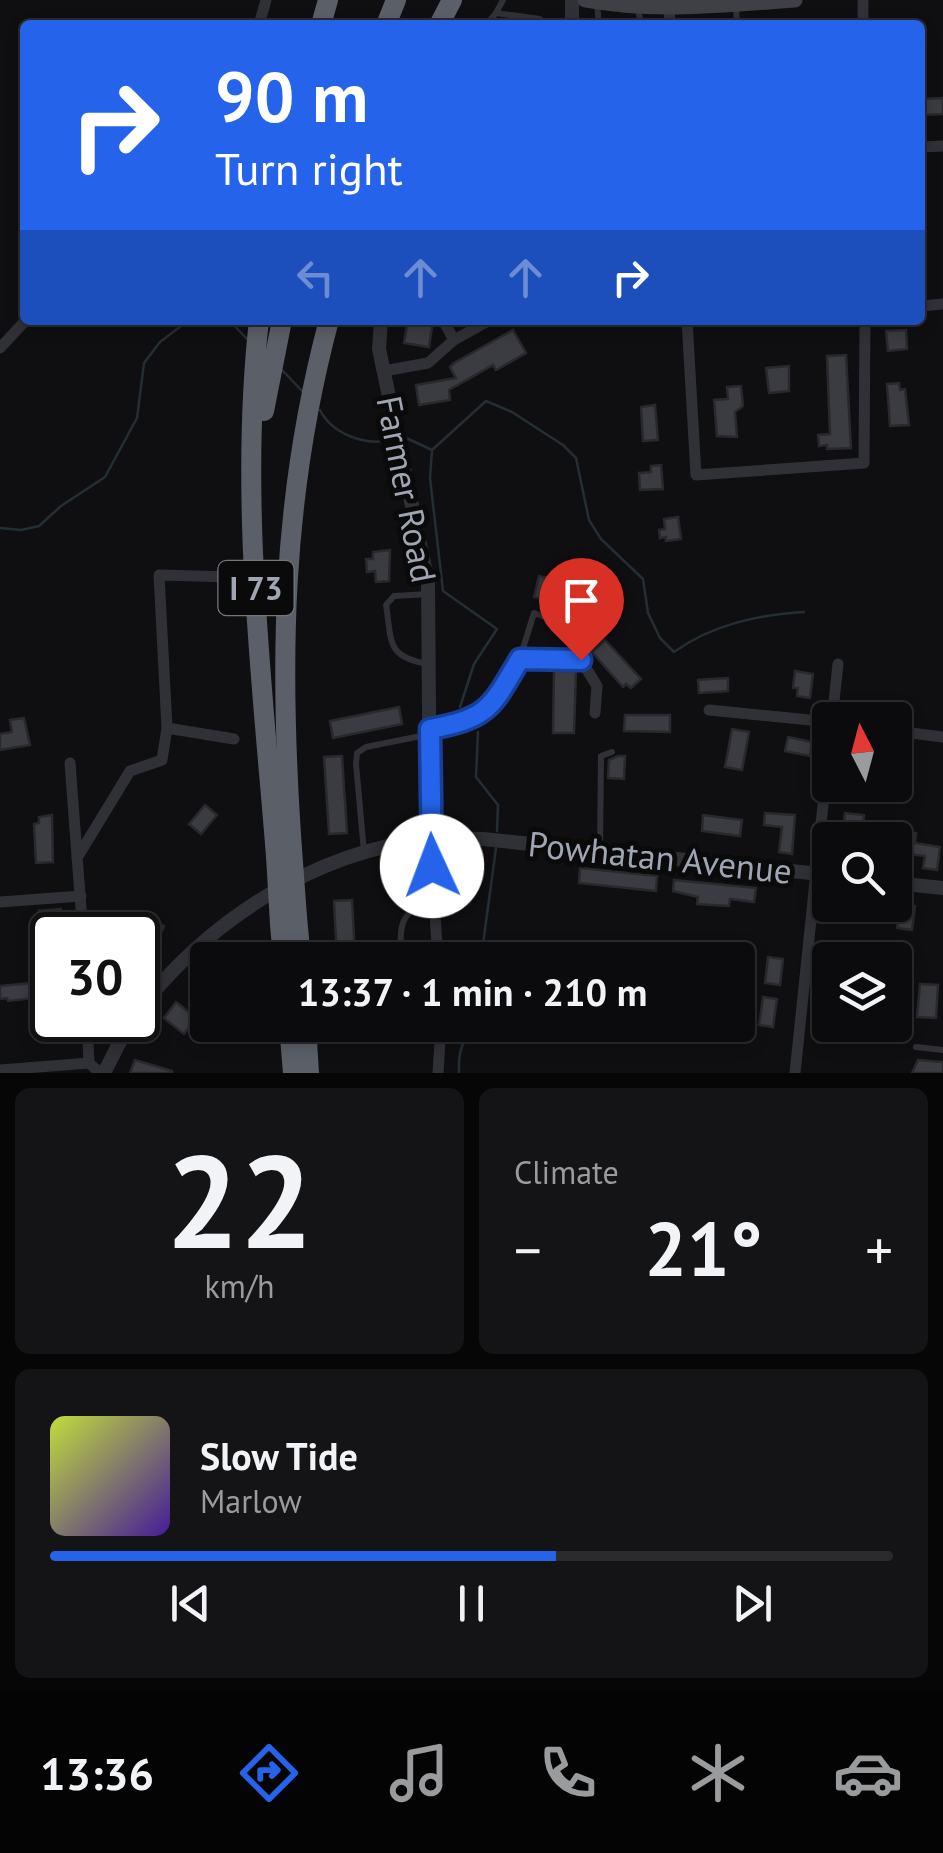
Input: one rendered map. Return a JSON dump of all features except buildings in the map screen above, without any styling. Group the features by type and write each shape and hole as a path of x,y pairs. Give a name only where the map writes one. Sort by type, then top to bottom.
{"highway":[{"name":"I 73","path":"259,325 250,438 252,530 289,920 296,942"},
{"path":"252,530 266,388 281,325"},
{"path":"296,469 315,325"},
{"name":"I 73","path":"284,852 283,649 296,469 327,325"},
{"name":"I 73","path":"286,942 289,920"},
{"path":"290,1042 293,1073"},
{"path":"307,1042 309,1073"}],"main road":[{"path":"591,1 669,7 791,0"}],"street":[{"path":"669,7 670,20"},
{"path":"0,348 21,325"},
{"name":"Farmer Road","path":"381,325 384,372 424,550 429,594 430,839"},
{"path":"446,325 454,340"},
{"path":"384,372 428,363 454,340 481,325"},
{"path":"688,325 696,475 864,463 864,325"},
{"path":"77,858 130,770 162,760 167,728 159,575 232,576"},
{"path":"430,732 490,707 520,659 581,660 597,686 595,713"},
{"path":"833,702 838,664"},
{"path":"709,710 812,719"},
{"path":"167,728 234,739"},
{"path":"912,733 943,737"},
{"path":"70,763 82,912"},
{"path":"430,839 437,942"},
{"name":"Powhatan Avenue","path":"160,986 192,949 262,898 309,873 364,854 430,839 503,840 812,874"},
{"path":"912,885 943,888"},
{"path":"0,902 81,896"},
{"path":"795,1073 816,922"},
{"path":"88,1042 89,1062"},
{"path":"0,1070 89,1062 102,1073 119,1042"},
{"path":"438,1073 440,1042"}],"lane":[{"path":"491,20 503,0"},
{"path":"638,6 639,20"},
{"path":"496,14 540,20"},
{"path":"429,594 394,596 386,605 395,651 400,658 430,664"},
{"path":"520,659 534,613 562,622"},
{"path":"364,854 357,753 366,746 430,732"},
{"path":"600,850 601,756 612,752"},
{"path":"402,942 402,919 434,894"},
{"path":"916,1047 943,1050"}],"waterway":[{"path":"0,528 21,530 39,526 105,477 137,418 144,363 160,342 182,325"},
{"path":"234,325 247,339"},
{"path":"282,370 304,393"},
{"path":"402,436 432,450 486,401 512,412 563,445 576,458 589,520 601,539 643,579 648,613 660,638 674,652 704,634 736,623 804,612"},
{"path":"320,410 332,426 350,436 390,440"},
{"path":"432,451 430,478 443,591 497,629 474,664 460,707"},
{"path":"478,732 476,777 498,805 497,831"},
{"path":"483,942 496,848"},
{"path":"459,1073 464,1042"}],"route":[{"path":"432,866 430,729 474,717 490,707 520,659 581,660"}]}
